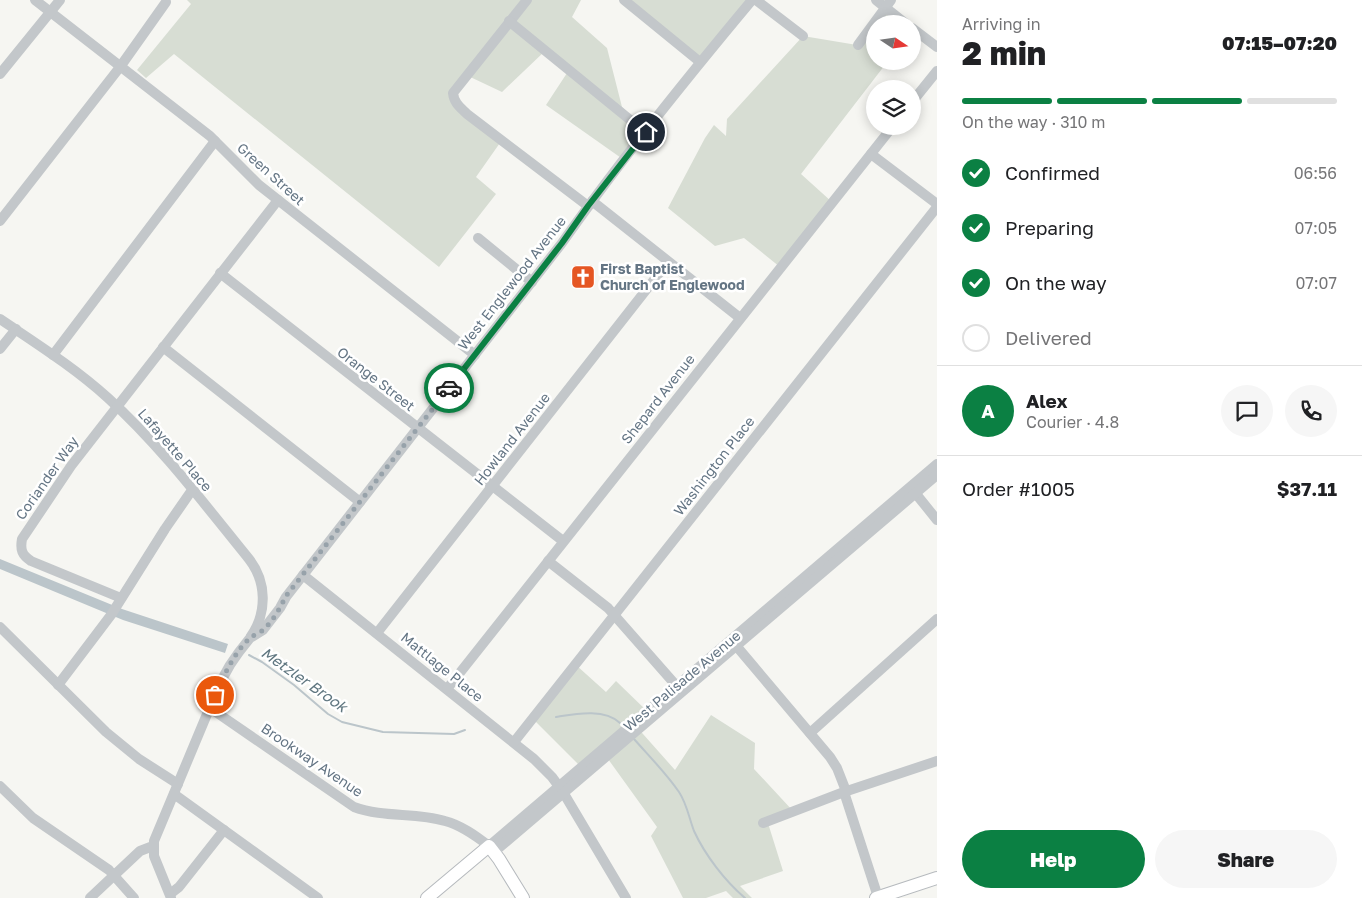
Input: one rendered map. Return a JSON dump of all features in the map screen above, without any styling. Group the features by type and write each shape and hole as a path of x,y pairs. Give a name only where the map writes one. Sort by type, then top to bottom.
{"main road":[{"name":"West Palisade Avenue","path":"427,898 491,849"},
{"name":"West Palisade Avenue","path":"438,898 491,849"},
{"path":"491,849 522,898"},
{"path":"877,898 937,878"}],"street":[{"name":"Green Street","path":"34,0 215,141 252,179 475,355"},
{"path":"0,74 60,0"},
{"path":"527,0 453,93 456,103 467,114 668,262 740,318"},
{"path":"624,0 700,62"},
{"name":"West Englewood Avenue","path":"153,846 224,674 250,638 263,630 280,608 286,596 532,282 599,192 700,62 752,0"},
{"path":"756,0 802,36"},
{"path":"876,0 888,4 898,15"},
{"path":"0,222 120,67 166,2"},
{"path":"858,45 888,4"},
{"path":"509,22 646,132"},
{"path":"921,35 937,47"},
{"path":"921,91 937,71"},
{"name":"Shepard Avenue","path":"447,689 886,135"},
{"path":"53,355 215,141"},
{"path":"871,154 937,205"},
{"path":"117,405 278,200"},
{"name":"Washington Place","path":"514,742 937,205"},
{"path":"478,238 532,282"},
{"name":"Howland Avenue","path":"377,633 668,262"},
{"name":"Orange Street","path":"220,273 563,541"},
{"name":"Lafayette Place","path":"0,319 82,375 117,405 192,490 254,567 262,586 263,601 260,619 250,638"},
{"path":"0,349 16,329"},
{"path":"163,347 360,502"},
{"name":"Coriander Way","path":"117,405 63,478 26,532 20,546 23,556 31,561 121,599"},
{"name":"West Palisade Avenue","path":"491,849 913,490 937,464"},
{"name":"West Palisade Avenue","path":"913,490 937,475"},
{"path":"58,685 111,616 165,529 192,490"},
{"path":"913,490 937,520"},
{"path":"548,560 596,597 615,615 679,689"},
{"name":"Mattlage Place","path":"303,575 514,742 552,776 626,898"},
{"path":"263,601 278,601 286,596"},
{"path":"810,732 937,618"},
{"path":"0,627 122,746 224,830 318,898"},
{"path":"734,642 810,732 837,768 877,898"},
{"name":"Brookway Avenue","path":"210,708 354,807 376,814 417,816 446,821 460,827 491,849"},
{"path":"763,823 845,791 937,760"},
{"path":"0,786 33,818 114,876 134,898"},
{"path":"90,898 140,851 153,846 154,856 170,896 224,830"}],"shaded area":[{"path":"187,0 581,0 572,17 607,48 622,107 645,132 624,160 546,105 569,70 545,51 502,92 466,75 454,99 502,140 476,177 496,194 439,267 174,54 146,78 137,70 191,4"},
{"path":"624,0 751,0 700,62"},
{"path":"885,7 895,15 879,15"},
{"path":"866,33 866,70 881,70 873,80 866,80 866,90 801,174 832,202 780,267 744,238 715,246 668,208 705,138 714,125 726,136 727,119 803,36 857,45"},
{"path":"0,559 122,609 228,644 225,653 123,620 0,569"},
{"path":"576,665 606,692 616,681 649,713 635,725 675,770 711,715 755,743 754,769 793,811 767,820 783,871 740,886 752,898 733,898 726,891 706,898 683,898 651,836 657,827 603,752 583,769 534,720"}],"waterway":[{"name":"Metzler Brook","path":"249,655 294,685 328,714 342,722 383,732 454,734 465,730"},
{"name":"Metzler Brook","path":"556,717 589,713 606,715 620,723"},
{"name":"Metzler Brook","path":"634,739 679,792 686,806 694,831 704,849 723,876 745,898"}],"way so far":[{"path":"215,695 224,674 239,652 250,638 263,630 280,608 286,596 449,388"}],"place":[{"name":"First Baptist Church of Englewood","path":"583,277"}],"route":[{"path":"449,388 646,132"}]}
